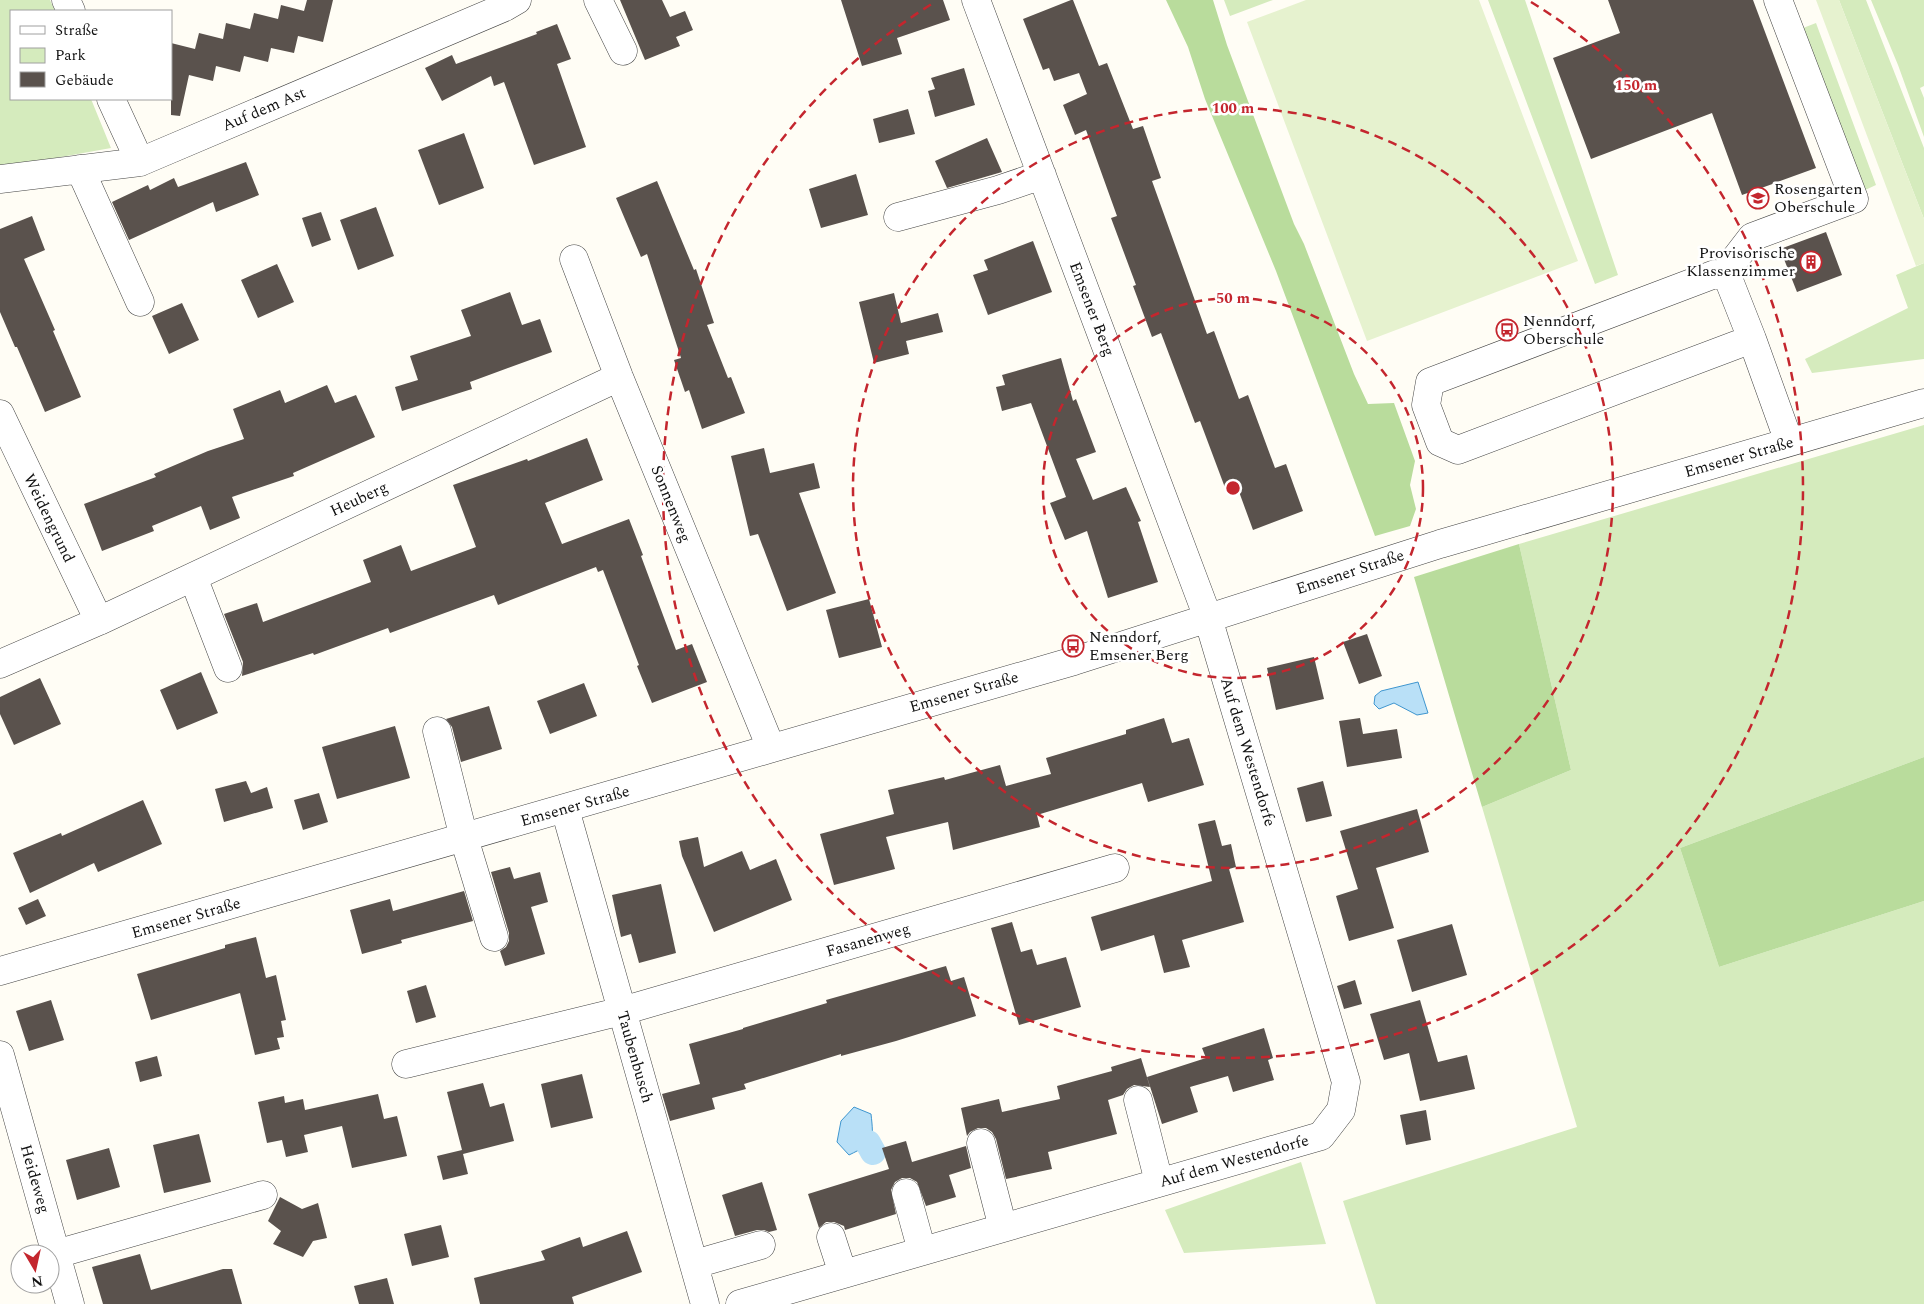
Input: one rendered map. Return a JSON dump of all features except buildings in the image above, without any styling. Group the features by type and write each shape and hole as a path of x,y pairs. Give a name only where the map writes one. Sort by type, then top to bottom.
{"street":[{"path":"598,0 623,51"},
{"name":"Emsener Berg","path":"976,0 1208,618"},
{"path":"1722,276 1752,237 1854,199 1778,0"},
{"name":"Auf dem Ast","path":"0,179 140,162 507,2"},
{"path":"111,100 140,162"},
{"path":"80,169 140,302"},
{"path":"898,216 998,190 1042,175"},
{"name":"Sonnenweg","path":"574,259 619,377 771,748"},
{"path":"1752,339 1458,450 1440,442 1426,404 1430,382 1715,274 1728,278 1752,339 1789,442"},
{"name":"Heuberg","path":"0,664 99,621 619,377"},
{"name":"Emsener Straße","path":"0,971 1074,661 1440,544 1924,402"},
{"name":"Weidengrund","path":"0,414 99,621"},
{"path":"193,577 228,668"},
{"name":"Auf dem Westendorfe","path":"740,1304 1320,1136 1341,1110 1346,1082 1208,618"},
{"path":"437,731 464,838 494,937"},
{"name":"Taubenbusch","path":"565,809 705,1304"},
{"name":"Fasanenweg","path":"406,1064 622,1011 1114,868"},
{"name":"Heideweg","path":"0,1055 53,1244"},
{"path":"1138,1100 1160,1182"},
{"path":"981,1143 1002,1228"},
{"path":"906,1192 922,1251"},
{"path":"60,1253 263,1195"},
{"path":"832,1237 844,1274"},
{"path":"695,1264 761,1245"},
{"name":"Heideweg","path":"60,1268 70,1304"}],"green space":[{"path":"0,0 50,0 55,10 10,10 10,100 91,100 111,148 0,168"},
{"path":"1166,0 1213,0 1227,45 1294,224 1304,244 1354,374 1368,404 1394,403 1415,461 1410,485 1416,509 1410,526 1375,536 1276,271 1205,99 1188,47"},
{"path":"1224,0 1273,0 1230,16"},
{"path":"1306,0 1479,0 1578,261 1367,341 1247,22"},
{"path":"1488,0 1525,0 1618,275 1595,284"},
{"path":"1816,0 1839,0 1924,219 1924,263 1916,266"},
{"path":"1839,0 1866,0 1924,148 1924,219"},
{"path":"1871,0 1924,0 1924,86 1920,88 1924,98 1924,137 1898,65"},
{"path":"1816,23 1876,185 1863,191 1803,28"},
{"path":"1924,263 1924,359 1812,373 1805,359 1908,308 1896,275"},
{"path":"1924,425 1924,757 1680,848 1719,967 1924,901 1924,1304 1376,1304 1343,1201 1577,1127 1482,807 1571,770 1519,544"},
{"path":"1519,544 1571,770 1482,807 1414,577"},
{"path":"1924,757 1924,901 1719,967 1680,848"},
{"path":"1301,1162 1326,1244 1184,1253 1165,1210"}],"water":[{"path":"1418,682 1428,713 1417,715 1394,703 1379,709 1374,704 1375,696 1381,691"},
{"path":"854,1107 871,1114 872,1136 868,1144 849,1155 837,1142 841,1121"}],"waterway":[{"path":"868,1143 873,1152"}],"place":[{"name":"Rosengarten Oberschule","path":"1758,198"},
{"name":"Provisorische Klassenzimmer","path":"1811,262"},
{"name":"Nenndorf, Oberschule","path":"1507,330"},
{"name":"Nenndorf, Emsener Berg","path":"1073,646"}]}
